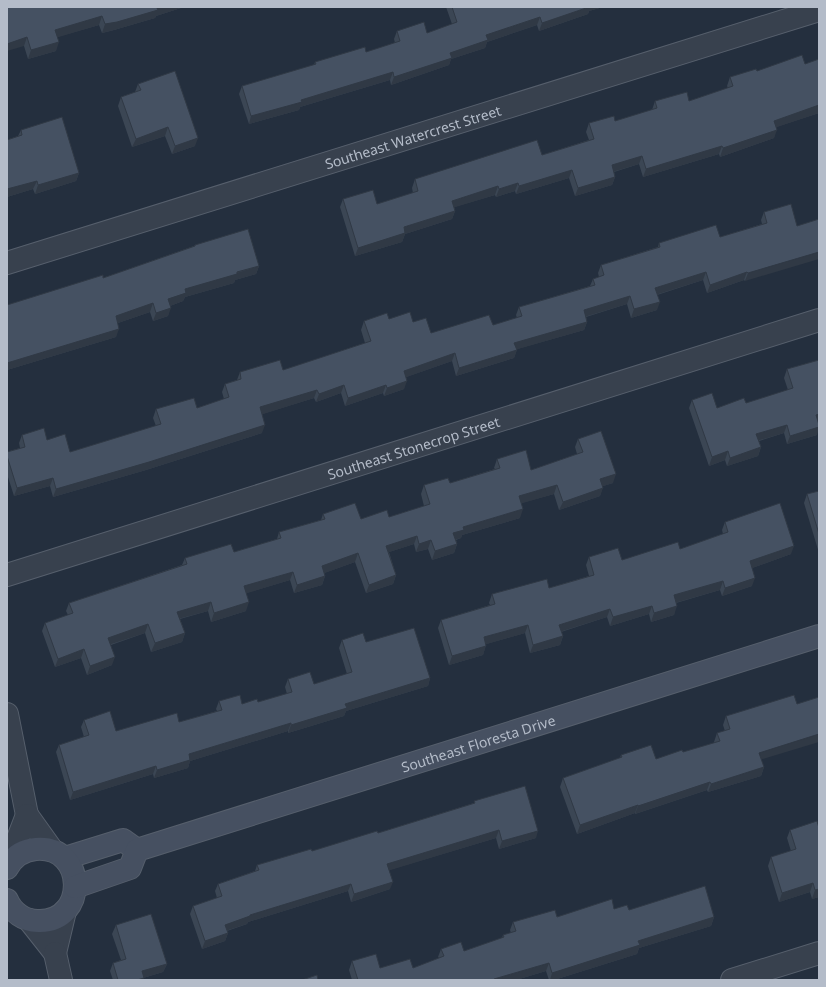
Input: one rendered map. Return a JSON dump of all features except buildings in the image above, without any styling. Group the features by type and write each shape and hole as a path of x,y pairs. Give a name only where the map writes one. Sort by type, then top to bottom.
{"street":[{"name":"Southeast Watercrest Street","path":"7,263 819,10"},
{"name":"Southeast Stonecrop Street","path":"7,575 819,320"},
{"name":"Southeast Floresta Drive","path":"137,850 819,636"},
{"path":"7,714 27,815 74,872 75,887 71,903 65,911 47,921 29,920 17,914 7,902"},
{"path":"7,868 27,815"},
{"path":"7,868 14,858 22,852 32,849 42,848 58,854 123,840 137,850 130,868 75,887"},
{"path":"55,953 65,911"},
{"path":"29,920 55,953 61,980"},
{"path":"732,980 819,953"}]}
